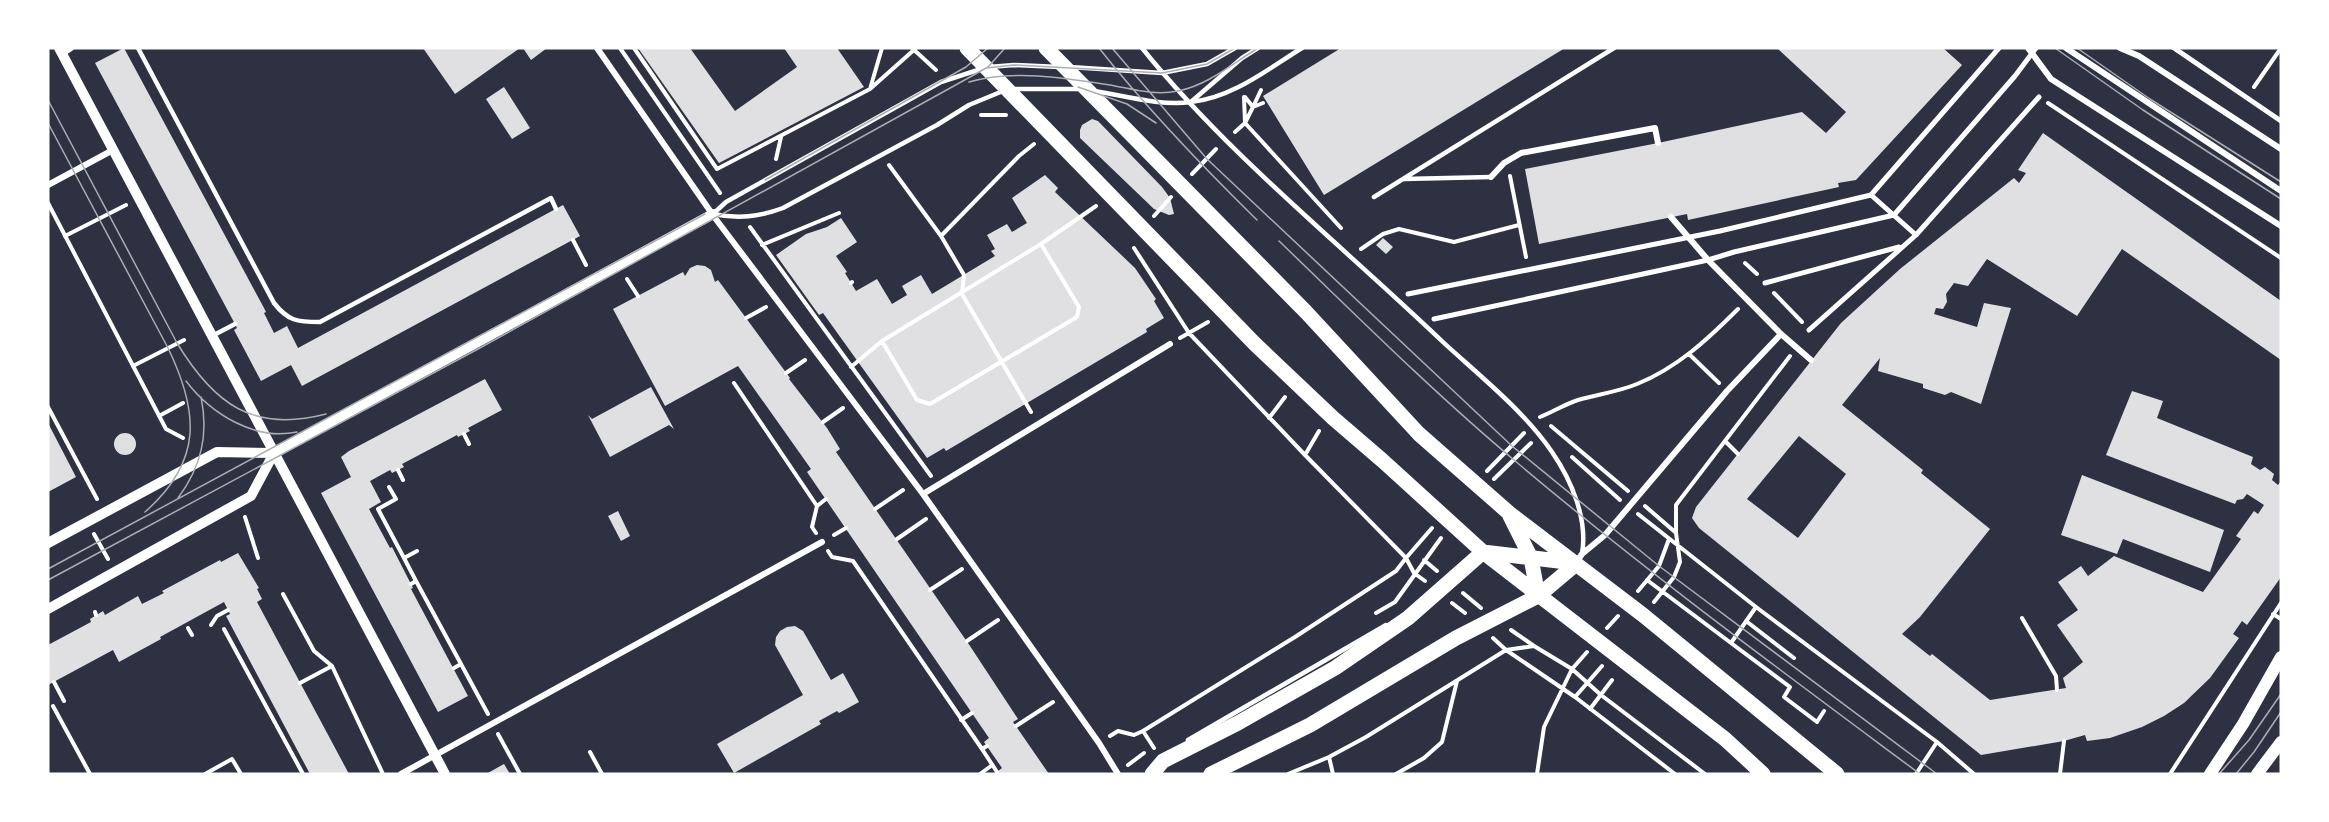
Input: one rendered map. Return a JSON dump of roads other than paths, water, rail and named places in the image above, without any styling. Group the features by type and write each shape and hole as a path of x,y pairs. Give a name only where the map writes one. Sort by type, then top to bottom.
{"main road":[{"path":"967,48 988,67 1255,344 1333,418 1483,552 1708,726 1763,774"},
{"path":"1046,48 1306,312 1419,434 1509,513 1579,559 1643,615 1837,774"},
{"path":"1509,513 1531,558 1538,596"},
{"path":"1152,774 1162,761 1238,723 1335,668 1408,618 1483,552 1531,558 1579,559"},
{"path":"1211,774 1310,725 1456,638 1538,596 1579,559"},
{"path":"2210,774 2243,724 2281,657"},
{"path":"2257,774 2281,742"}],"street":[{"path":"597,48 713,214 972,562 1099,743 1118,774"},
{"path":"1408,294 1688,237 1871,195 2000,48"},
{"path":"2066,48 2281,191"},
{"path":"2120,48 2139,56 2281,149"},
{"path":"2174,48 2281,121"},
{"path":"64,50 113,150 445,774"},
{"path":"1434,320 1708,260 1894,215 2032,50 2051,80 2281,226"},
{"path":"1809,330 1916,235 2039,97"},
{"path":"1491,177 1507,161 1521,153 1655,128 1658,143"},
{"path":"48,185 113,150"},
{"path":"1871,195 1916,235"},
{"path":"48,543 217,452 274,453 713,214"},
{"path":"1671,217 1708,260 1781,334 1811,360"},
{"path":"1765,283 1901,246"},
{"path":"1579,559 1605,536 1727,391 1781,334"},
{"path":"923,494 1170,344"},
{"path":"48,609 251,496 274,453"},
{"path":"401,774 822,542"}],"lane":[{"path":"138,48 274,303 284,315 300,322 320,322 551,198 556,209"},
{"path":"1142,48 1190,103 1241,154 1531,426 1552,452 1568,482 1581,515 1584,535 1579,559"},
{"path":"713,214 726,202 940,82 988,67 1014,65 1162,72 1207,64 1235,48"},
{"path":"1190,103 1242,58 1258,48"},
{"path":"713,214 744,218 763,216 783,208 937,125 969,105 1007,89 1086,89 1157,102 1190,103 1214,98 1237,88 1302,48"},
{"path":"1374,197 1614,48"},
{"path":"1404,179 1491,177"},
{"path":"212,336 235,324"}],"tram line":[{"path":"765,180 966,67 988,48"},
{"path":"48,580 478,349 988,67 1005,48"},
{"path":"1099,48 1175,136 1257,220"},
{"path":"1112,48 1207,159 1512,446 1659,566 1937,774"},
{"path":"986,68 1014,65 1162,73 1207,64 1235,48"},
{"path":"969,82 1021,75 1093,82 1160,93 1178,91 1210,79 1258,48"},
{"path":"2055,48 2143,110 2281,199"},
{"path":"2077,48 2150,99 2281,182"},
{"path":"1078,87 1127,104 1156,123"},
{"path":"48,100 177,343 206,382 238,409 257,416 277,420 300,419 326,414"},
{"path":"48,123 168,348 186,393 190,415 190,435 186,455 164,493 145,512"},
{"path":"48,569 705,214"},
{"path":"1279,241 1454,407 1563,501 1613,542 1920,774"},
{"path":"186,381 196,393 221,414 250,429 281,434 297,432"},
{"path":"178,498 192,474 201,450 204,424 201,397"},
{"path":"2219,774 2249,740 2281,694"},
{"path":"2236,774 2281,712"}]}
